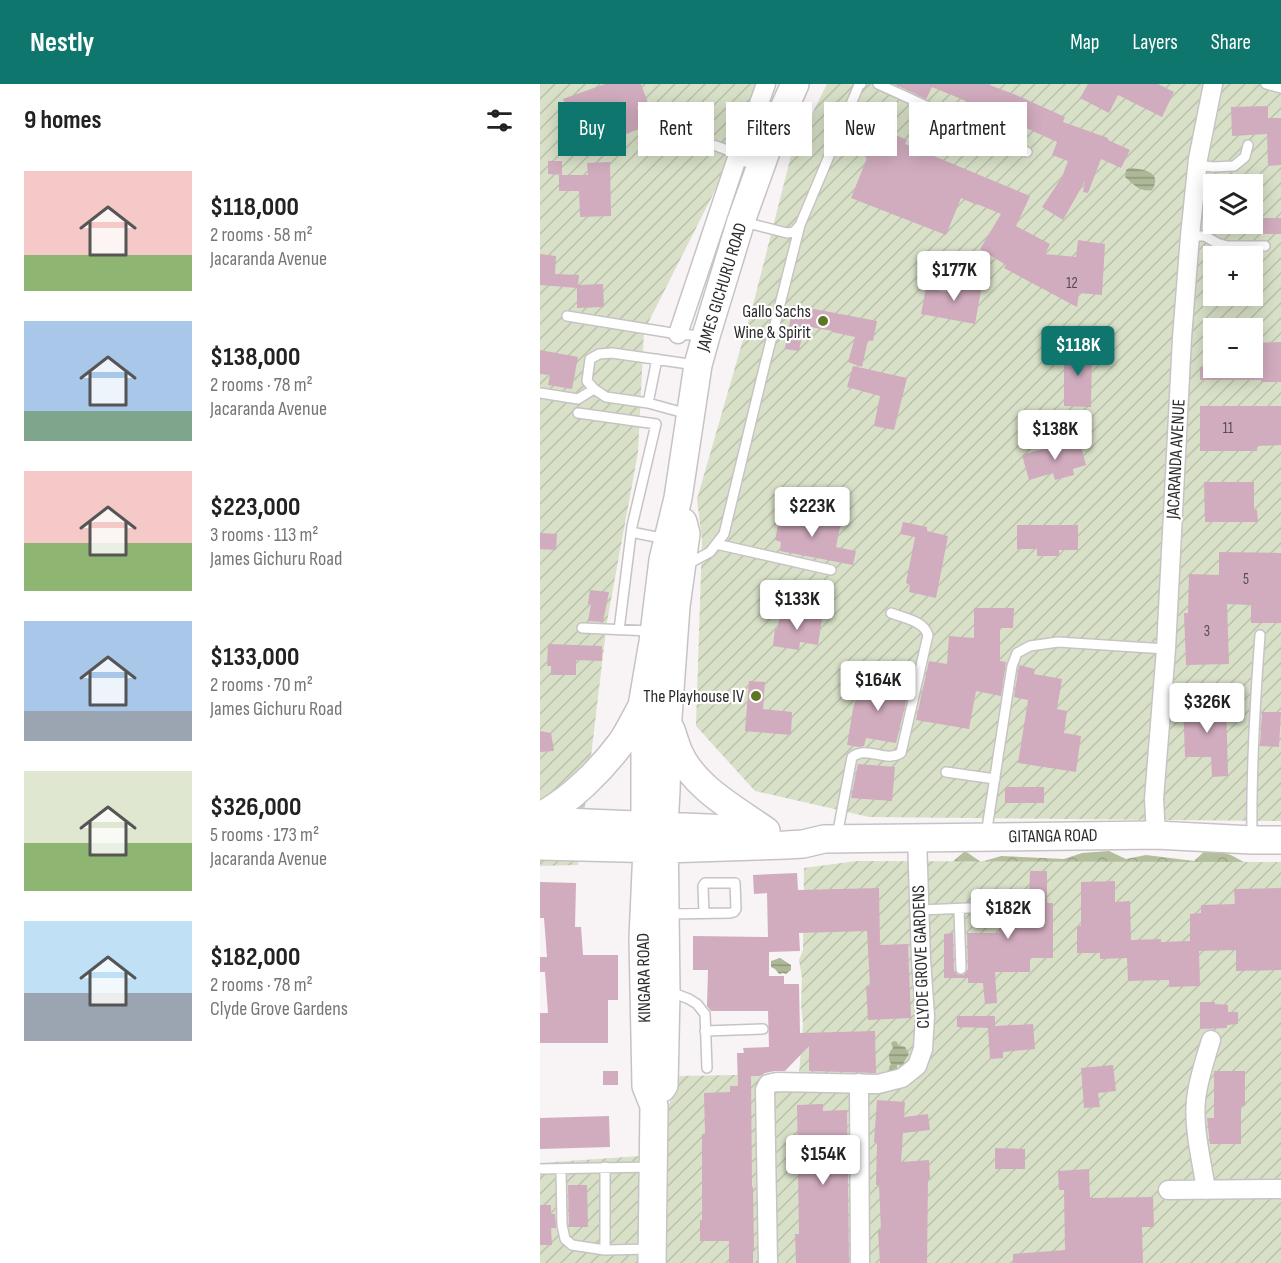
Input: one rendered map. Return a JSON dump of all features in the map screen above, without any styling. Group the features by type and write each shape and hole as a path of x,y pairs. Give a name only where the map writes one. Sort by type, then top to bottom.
{"main road":[{"name":"JAMES GICHURU ROAD","path":"655,837 642,706 663,560 678,498 698,365 741,221 750,158 772,135 795,84"},
{"name":"JAMES GICHURU ROAD","path":"655,837 666,791 668,717 676,606 686,534 678,498"},
{"path":"540,816 587,781 621,743 642,706"},
{"path":"668,717 677,750 698,781 766,831"},
{"name":"GITANGA ROAD","path":"540,821 655,837 786,846 831,838"},
{"name":"GITANGA ROAD","path":"540,846 766,831 798,832 831,838 1156,835 1281,840"},
{"name":"KINGARA ROAD","path":"654,1106 664,1086 666,993 658,930 655,837"},
{"name":"KINGARA ROAD","path":"652,1256 654,1106 646,1086 658,930"}],"street":[{"path":"678,334 750,158 749,131 766,84"},
{"name":"JACARANDA AVENUE","path":"1156,835 1154,799 1173,540 1175,457 1190,236 1197,165 1213,84"},
{"name":"CLYDE GROVE GARDENS","path":"768,1263 765,1090 768,1084 777,1082 878,1084 902,1078 917,1066 924,1049 926,1016 921,960 917,837"},
{"path":"1206,1190 1197,1127 1196,1101 1211,1041"},
{"path":"859,1083 860,1263"},
{"path":"1168,1190 1281,1189"}],"lane":[{"path":"681,568 710,552 724,534 800,225 861,84"},
{"path":"878,84 917,102"},
{"path":"1266,84 1281,88"},
{"path":"1197,165 1234,166 1245,157 1248,145"},
{"path":"714,146 750,158"},
{"path":"741,221 787,233 794,232 800,225"},
{"path":"1190,236 1204,236 1227,246 1265,246"},
{"path":"567,316 678,334 706,336"},
{"path":"691,414 606,397 587,381 591,359 598,354 612,353 698,365"},
{"path":"648,404 657,359"},
{"path":"540,393 578,399 594,389"},
{"path":"578,413 656,424 631,532 618,630"},
{"path":"631,532 668,539"},
{"path":"716,544 831,570"},
{"path":"831,838 852,757 864,752 888,757 901,753 928,635 927,630 921,624 891,613"},
{"path":"582,628 654,631"},
{"path":"1252,840 1254,718 1260,635"},
{"path":"986,837 1012,666 1017,653 1030,646 1058,642 1166,649"},
{"path":"946,772 995,779"},
{"path":"658,930 704,914 734,912 735,883 705,883 703,886 704,914"},
{"path":"920,910 993,908"},
{"path":"959,909 961,969"},
{"path":"666,993 689,999 697,1004 705,1014 707,1068"},
{"path":"705,1031 764,1029"},
{"path":"604,1250 605,1167"},
{"path":"540,1169 654,1167"},
{"path":"561,1169 562,1225 565,1239 572,1245 652,1256"}],"green space":[{"path":"1208,848 1231,855 1262,872 944,869 965,851 981,862 1001,856 1064,859 1082,853 1109,851 1126,859 1146,855 1194,861"}],"shaded area":[{"path":"540,84 765,84 757,102 726,102 726,156 732,156 644,331 638,452 607,622 578,865 540,866"},
{"path":"827,84 1281,84 1281,821 869,817 755,791 696,726 702,540 697,499 753,305 791,156 812,156 812,114"},
{"path":"1140,169 1154,175 1155,184 1152,190 1141,189 1125,177 1126,170"},
{"path":"857,861 1281,862 1281,1263 661,1263 665,1114 675,1090 676,1076 799,1074 803,1024 802,978 799,960 803,950 804,868"},
{"path":"780,958 791,965 791,970 786,974 779,974 771,967 771,961"},
{"path":"894,1041 905,1047 909,1054 904,1062 907,1064 899,1070 900,1065 897,1065 897,1069 893,1072 889,1067 891,1064 889,1056 893,1048 891,1043"},
{"path":"640,1156 641,1263 540,1263 540,1163"}],"building":[{"path":"605,84 641,84 648,102 638,102 638,129 626,134 626,102 564,102 563,99"},
{"path":"894,84 987,84 1065,117 1063,122 1108,138 1130,150 1121,168 1101,159 1088,193 1083,192 1085,181 1063,220 1042,207 1062,177 1068,161 1052,155 1057,142 1027,128 1027,102 965,102 932,87 926,99"},
{"path":"1088,84 1158,84 1174,92 1162,117 1118,95 1109,113 1080,98"},
{"path":"1268,106 1268,118 1281,118 1281,165 1268,166 1267,134 1232,136 1231,107"},
{"path":"897,136 907,140 905,144 909,146 909,156 934,156 1030,196 1016,226 1050,244 1045,254 1076,257 1078,240 1105,244 1102,295 1079,293 1077,307 1004,268 1006,265 980,249 1001,214 977,204 961,198 946,235 851,198 867,158 866,156 897,156"},
{"path":"548,161 562,161 562,175 548,174"},
{"path":"610,162 611,216 580,217 579,191 559,191 559,175 588,175 587,163"},
{"path":"1263,218 1281,218 1281,234 1263,234"},
{"path":"540,254 556,256 555,274 579,275 578,285 603,284 604,307 577,308 577,288 540,285"},
{"path":"948,279 982,285 975,324 921,314 926,288 946,292"},
{"path":"793,305 877,321 873,341 868,340 862,367 848,362 855,337 833,331 804,326 799,351 785,349"},
{"path":"1281,342 1281,382 1200,380 1200,367 1203,367 1203,378 1263,378 1263,343"},
{"path":"1064,348 1092,349 1091,407 1064,406"},
{"path":"540,350 578,357 572,389 548,385 550,375 540,374"},
{"path":"853,366 907,378 894,430 874,426 880,396 847,387"},
{"path":"1200,406 1281,406 1281,445 1257,446 1257,451 1200,451"},
{"path":"1079,439 1086,465 1073,469 1074,475 1055,480 1053,473 1029,480 1022,455"},
{"path":"1204,482 1254,482 1254,510 1257,510 1258,522 1205,522"},
{"path":"790,508 806,511 806,515 841,522 836,547 856,551 853,565 780,551 781,542 775,540 779,521 787,523"},
{"path":"903,522 927,527 927,531 948,536 936,598 909,592 910,585 906,583 915,537 900,534"},
{"path":"1017,525 1078,525 1078,550 1059,550 1059,556 1037,556 1037,549 1017,549"},
{"path":"540,533 557,534 556,550 540,549"},
{"path":"1219,552 1281,553 1281,623 1251,623 1251,605 1227,604 1229,664 1186,665 1184,613 1188,613 1189,574 1219,575"},
{"path":"590,590 609,592 603,622 588,621 591,604 588,604"},
{"path":"974,608 1014,608 1013,628 1000,628 1000,661 1006,662 1001,696 976,691 969,729 916,720 929,661 947,664 949,636 974,638"},
{"path":"781,613 822,619 818,645 800,642 799,650 773,646 775,629 777,629"},
{"path":"548,644 602,646 602,661 576,660 576,675 551,675 551,666 547,666"},
{"path":"1019,665 1035,669 1034,674 1062,679 1057,709 1067,711 1064,733 1081,736 1076,772 1018,763 1028,700 1014,697"},
{"path":"862,677 910,685 896,743 866,738 864,746 847,745 853,709"},
{"name":"The Playhouse IV","path":"749,681 765,682 763,709 792,712 791,735 745,731"},
{"path":"1226,701 1228,776 1212,777 1211,757 1185,757 1183,702"},
{"path":"1262,712 1281,712 1279,747 1260,746"},
{"path":"540,731 551,733 554,751 540,752"},
{"path":"858,764 895,767 892,801 851,798"},
{"path":"1005,787 1044,787 1044,803 1005,803"},
{"path":"1030,871 1047,871 1047,903 1053,903 1053,958 1030,958 1030,972 995,972 997,1003 985,1004 983,983 968,983 968,978 944,978 944,934 953,933 954,970 958,975 964,975 968,969 967,933 999,933 999,903 1029,903"},
{"path":"797,873 798,890 879,888 880,945 908,944 911,1018 868,1020 866,986 870,986 867,931 799,933 800,951 769,952 769,976 784,976 784,984 799,984 800,1033 875,1031 876,1073 809,1071 809,1046 785,1071 751,1076 753,1263 729,1263 729,1241 700,1241 702,1134 705,1134 704,1093 730,1092 730,1086 738,1086 737,1053 744,1053 743,1048 769,1047 768,1011 711,1011 707,1006 708,970 693,970 693,936 768,937 767,893 754,894 753,875"},
{"path":"1115,881 1115,902 1130,901 1131,940 1161,939 1161,942 1190,941 1190,914 1201,913 1201,905 1235,904 1234,889 1281,888 1281,970 1236,971 1236,950 1199,951 1200,986 1169,987 1169,980 1128,981 1127,958 1100,959 1100,953 1077,953 1077,926 1081,926 1081,882"},
{"path":"540,882 576,883 575,927 581,927 583,955 618,955 618,1000 608,1000 608,1043 540,1043 540,1013 548,1013 545,972 540,972 540,957 547,957 544,918 540,918"},
{"path":"1200,1002 1228,1005 1228,1012 1238,1012 1238,1024 1227,1025 1227,1028 1200,1029"},
{"path":"957,1016 995,1016 995,1026 1033,1024 1035,1049 1003,1052 1003,1058 990,1059 988,1028 957,1027"},
{"path":"1113,1065 1116,1091 1098,1093 1100,1107 1084,1108 1081,1068"},
{"path":"603,1071 618,1071 618,1085 603,1085"},
{"path":"1214,1071 1245,1071 1245,1106 1241,1106 1241,1144 1210,1144 1207,1118 1214,1118"},
{"path":"877,1100 905,1102 904,1117 928,1114 930,1130 903,1133 901,1162 929,1160 927,1263 880,1263 879,1185 876,1185 877,1143 874,1142"},
{"path":"823,1104 823,1111 847,1110 849,1263 796,1263 795,1234 799,1234 797,1105"},
{"path":"609,1116 610,1147 540,1149 540,1118"},
{"path":"995,1148 1025,1149 1025,1169 995,1169"},
{"path":"1089,1169 1090,1198 1153,1197 1154,1227 1142,1227 1143,1263 1013,1263 1013,1254 1065,1250 1064,1190 1059,1190 1058,1171"},
{"path":"568,1185 587,1185 588,1227 569,1227"},
{"path":"540,1205 551,1205 551,1214 555,1214 556,1228 551,1228 552,1245 540,1245"}],"place":[{"name":"Gallo Sachs Wine & Spirit","path":"823,321"},
{"name":"The Playhouse IV","path":"756,696"}]}
